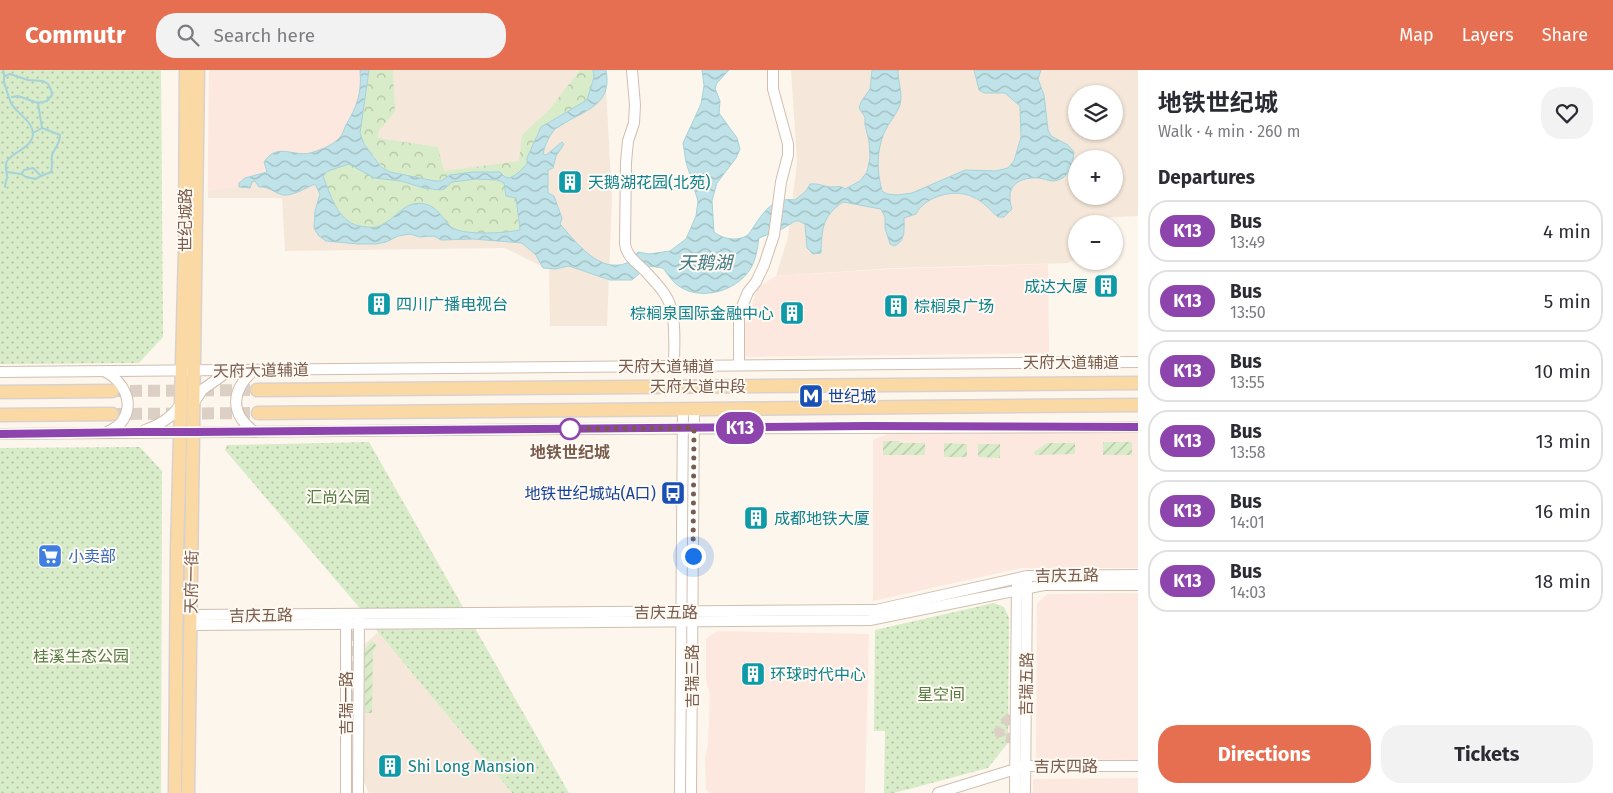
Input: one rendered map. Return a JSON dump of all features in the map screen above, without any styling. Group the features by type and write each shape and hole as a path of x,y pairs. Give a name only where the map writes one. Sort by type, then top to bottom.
{"main road":[{"name":"世纪城路","path":"186,70 188,370"},
{"name":"世纪城路","path":"188,370 198,70"},
{"name":"天府一街","path":"188,370 190,620 188,793"},
{"name":"天府大道中段","path":"258,390 1138,383"},
{"path":"0,392 112,391"},
{"name":"天府大道中段","path":"258,413 1138,405"},
{"path":"0,416 112,414"},
{"name":"天府一街","path":"175,793 177,550 187,432"}],"street":[{"path":"632,70 635,105 634,123 628,141 624,188 626,252 647,272 671,308 674,330 674,366"},
{"path":"739,365 739,314 748,292 764,265 774,235 778,198 788,155 788,144 773,89 773,70"},
{"name":"天府大道辅道","path":"0,372 1138,362"},
{"path":"140,432 165,422 202,390 230,370"},
{"path":"254,370 240,384 236,402 241,418 255,432"},
{"path":"104,433 117,427 127,411 127,399 124,388 115,377 105,371"},
{"name":"吉瑞三路","path":"688,409 694,428 691,793"},
{"name":"吉瑞三路","path":"680,793 682,428 688,409"},
{"path":"0,434 682,428 1138,427"},
{"name":"吉庆五路","path":"692,616 876,610 1022,577 1138,575"},
{"name":"吉瑞五路","path":"1015,793 1020,768 1022,577"},
{"name":"吉庆五路","path":"190,620 680,616 870,620 1044,585 1138,585"},
{"name":"吉瑞五路","path":"1022,589 1013,717 1025,793"},
{"name":"吉瑞一路","path":"346,618 346,793"},
{"name":"吉瑞一路","path":"358,793 359,619"},
{"name":"吉庆四路","path":"938,793 1020,768 1138,766"}],"shaded area":[{"path":"209,70 605,70 612,198 607,326 550,326 549,270 505,248 285,251 282,198 208,198"},
{"path":"209,70 360,70 359,98 341,136 331,145 304,154 286,151 267,172 245,178 239,183 239,187 208,191"},
{"path":"791,70 1138,70 1138,216 1068,215 1068,263 896,268 776,276 788,237 797,162"},
{"path":"1048,264 1049,353 745,357 745,325 758,287 776,276 892,269"},
{"path":"1138,433 1138,568 1021,568 873,601 873,440 887,434"},
{"path":"1138,593 1138,760 1036,759 1037,604 1047,594"},
{"path":"717,631 869,634 865,793 710,793 706,790 705,758 708,745 710,694 706,681 706,639"},
{"path":"378,632 512,793 369,793 364,782 364,645"},
{"path":"1138,778 1138,793 1033,793 1033,779"}],"green space":[{"path":"0,70 161,70 163,337 139,363 0,364"},
{"path":"369,70 393,70 395,112 379,130 378,138 438,147 444,171 519,161 522,135 548,111 580,70 593,70 594,76 587,100 546,123 537,134 534,145 529,153 527,164 518,173 510,178 450,175 441,181 430,181 385,170 364,144 360,133"},
{"path":"349,164 374,178 401,181 424,188 440,190 452,182 476,179 497,180 504,183 516,198 520,230 474,233 457,230 451,227 440,214 430,207 418,204 408,206 379,226 370,227 349,222 333,202 323,176 328,171"},
{"path":"883,441 925,443 925,455 883,455"},
{"name":"汇尚公园","path":"369,442 569,793 512,793 358,606 225,450 227,445"},
{"path":"1103,442 1132,442 1132,455 1103,455"},
{"path":"944,443 967,444 967,457 944,457"},
{"path":"1047,443 1075,443 1075,454 1035,455 1034,452"},
{"path":"978,444 1000,444 1000,458 978,457"},
{"name":"桂溪生态公园","path":"140,447 162,471 161,793 0,793 0,448"},
{"name":"星空间","path":"994,603 1004,607 1009,618 1008,743 988,768 894,793 884,793 885,731 874,731 875,630"},
{"path":"372,641 377,646 373,651 372,713 365,713 365,648"}],"water":[{"name":"天鹅湖","path":"360,70 369,70 360,133 364,144 381,167 390,172 435,181 441,181 450,175 472,172 500,172 505,177 510,178 527,164 527,158 541,127 587,100 594,77 593,70 606,70 607,81 603,96 592,107 555,129 543,154 546,155 562,142 564,144 556,156 553,168 548,170 548,193 554,196 562,218 560,224 589,254 607,264 617,265 629,262 638,252 649,254 670,251 686,239 696,216 698,201 686,162 683,143 701,104 704,86 702,70 729,70 715,88 720,101 719,113 737,138 740,149 736,158 717,183 712,200 714,232 726,238 735,239 748,235 767,209 779,201 795,200 806,191 810,184 845,189 860,181 867,172 870,158 865,117 859,108 870,89 872,70 898,70 900,105 881,140 879,155 880,184 882,191 887,194 912,193 965,170 995,171 1008,168 1014,161 1021,137 1020,106 1005,93 984,93 979,90 974,70 1041,70 1038,79 1044,95 1048,130 1051,136 1068,145 1072,150 1068,150 1068,172 1063,178 1053,181 1030,178 1014,185 1010,195 1012,209 1004,217 998,217 980,201 966,194 941,195 926,202 916,214 904,218 904,230 901,241 894,246 890,244 885,228 885,217 881,209 843,202 831,212 824,224 821,253 813,254 807,248 805,224 795,221 784,228 759,238 756,255 749,271 736,284 718,292 699,293 690,292 679,286 663,268 648,266 632,280 610,280 569,266 555,269 543,268 536,255 522,243 473,239 441,240 434,236 420,237 410,234 376,244 326,241 319,236 314,228 315,211 320,194 315,184 287,195 259,187 255,181 252,182 250,188 239,187 239,183 245,178 267,172 264,162 274,153 280,151 310,153 335,142 342,135 356,105 359,92","holes":["349,164 374,178 401,181 424,188 440,190 452,182 476,179 497,180 504,183 506,196 516,198 520,230 484,233 457,230 451,227 433,208 418,203 408,206 379,226 357,225 349,222 333,202 323,176 328,171"]}],"waterway":[{"path":"3,70 4,82 11,103 30,125 33,134 29,143 7,161 5,187"},
{"path":"5,76 10,74 28,80 43,81 48,84 52,95 47,101 38,103"},
{"path":"12,97 18,96 38,103 42,128"},
{"path":"33,133 42,128 60,135 52,155 51,172 41,176"},
{"path":"7,172 36,179 41,176 33,168 24,170 21,174"}],"tunnel":[{"path":"112,391 257,390"},
{"path":"112,414 258,413"},
{"path":"928,603 1023,583 1023,585"},
{"path":"739,616 775,616"},
{"path":"432,618 470,618"},
{"path":"351,731 352,619 355,619"},
{"path":"1011,717 1003,724 999,731 1001,737 1021,740"}],"bus line":[{"name":"K13","path":"0,434 848,426 1138,427"}],"place":[{"name":"天鹅湖花园(北苑)","path":"570,182"},
{"name":"成达大厦","path":"1106,286"},
{"name":"四川广播电视台","path":"379,304"},
{"name":"棕榈泉广场","path":"896,306"},
{"name":"棕榈泉国际金融中心","path":"792,313"},
{"name":"世纪城","path":"811,396"},
{"name":"地铁世纪城","path":"570,429"},
{"name":"地铁世纪城站(A口)","path":"673,493"},
{"name":"成都地铁大厦","path":"756,518"},
{"name":"小卖部","path":"50,556"},
{"name":"环球时代中心","path":"753,674"},
{"name":"Shi Long Mansion","path":"390,766"}],"route":[{"path":"570,429 566,429 694,428 693,556"}]}
